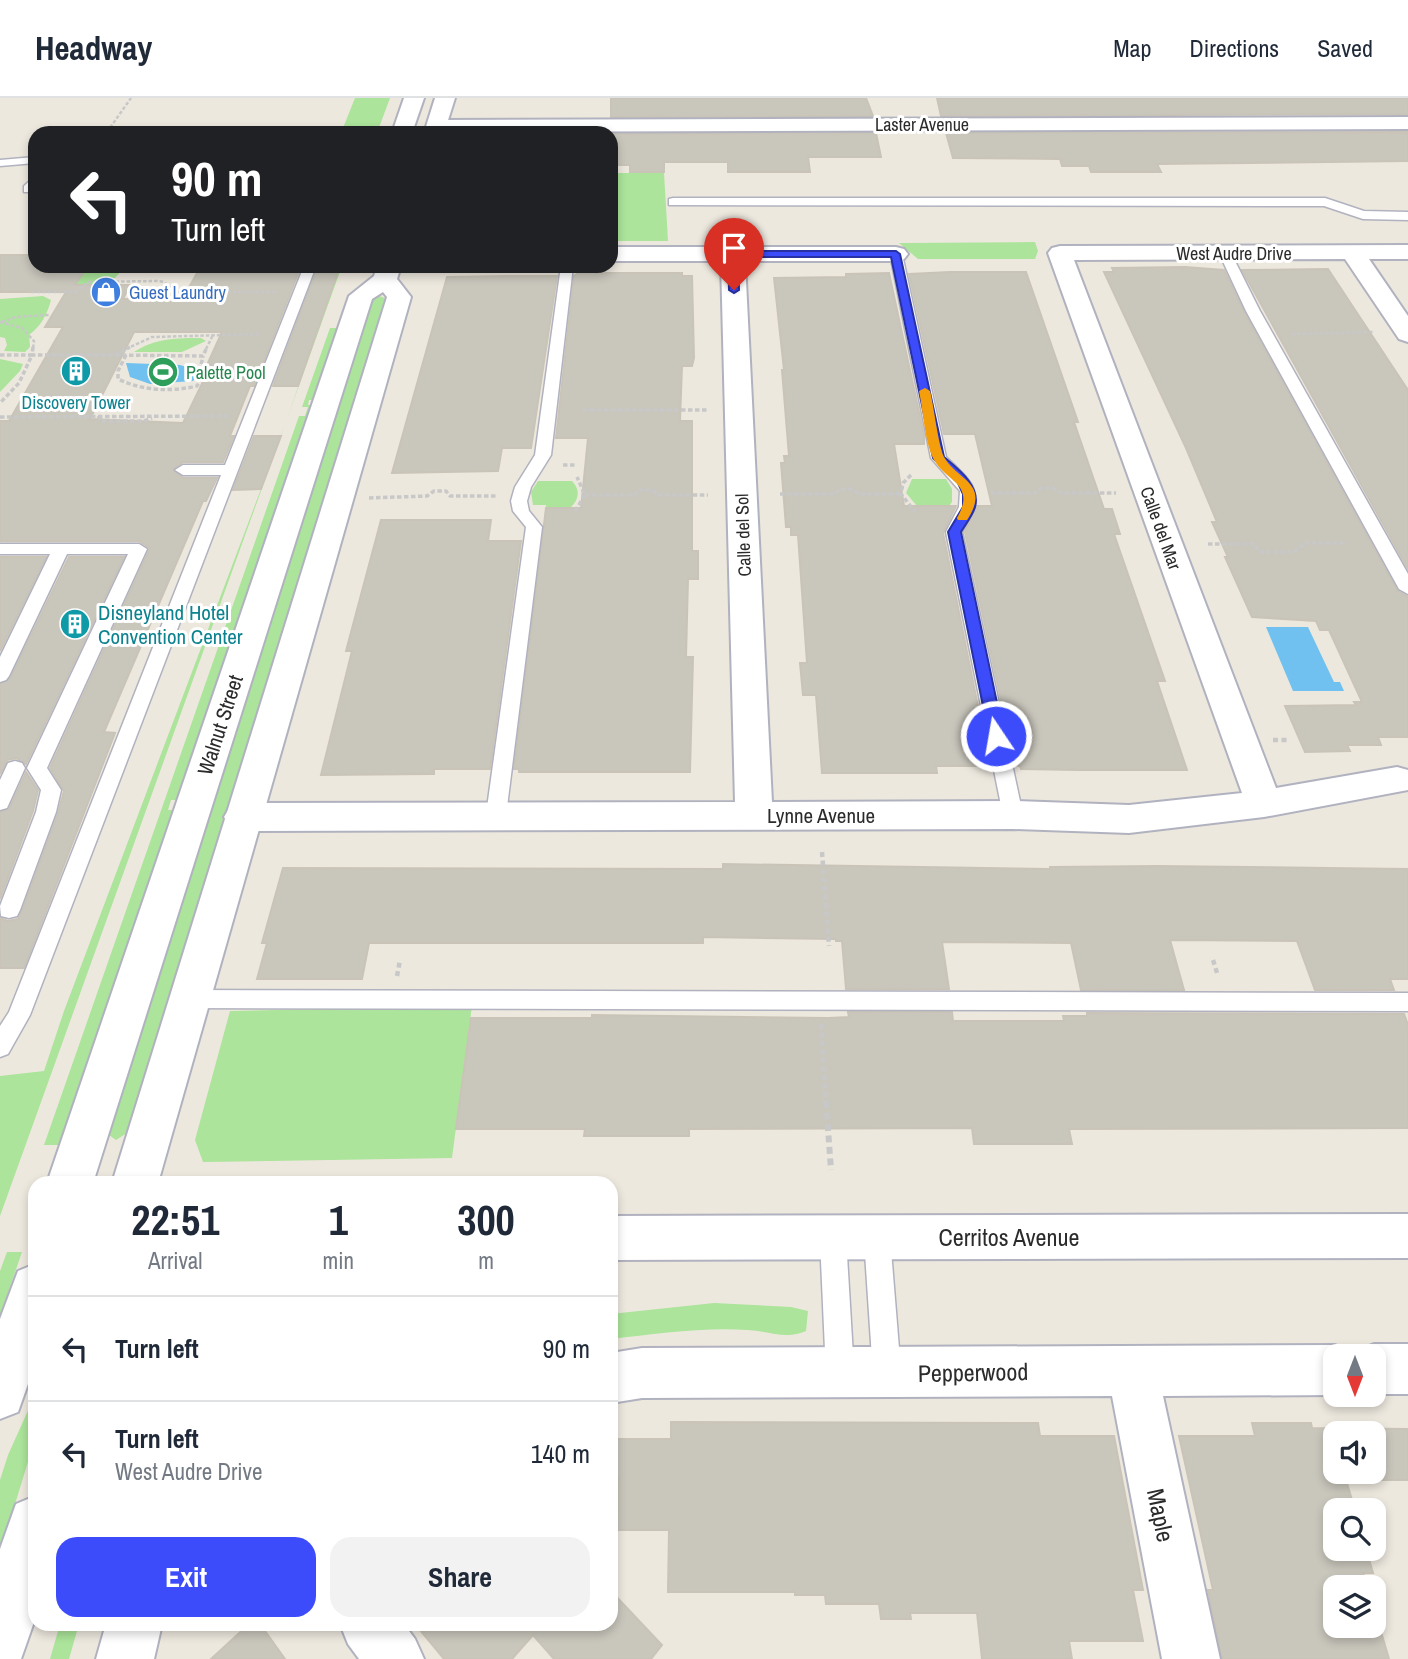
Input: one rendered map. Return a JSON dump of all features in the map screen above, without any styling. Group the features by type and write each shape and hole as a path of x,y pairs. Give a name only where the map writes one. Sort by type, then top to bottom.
{"street":[{"path":"404,126 414,98"},
{"path":"436,126 445,98"},
{"name":"Laster Avenue","path":"564,126 909,118 1408,123"},
{"path":"1352,252 1397,333"},
{"name":"West Audre Drive","path":"1059,253 1408,252"},
{"name":"Calle del Mar","path":"1059,253 1264,804"},
{"path":"618,254 896,254"},
{"name":"Calle del Sol","path":"733,254 754,815"},
{"name":"Walnut Street","path":"71,1176 361,296 386,273"},
{"name":"Walnut Street","path":"137,1176 398,297 387,273"},
{"name":"Lynne Avenue","path":"243,817 1013,815 1129,819 1264,804 1397,780"},
{"name":"Cerritos Avenue","path":"618,1238 1408,1236"},
{"path":"0,1394 28,1308"},
{"path":"1386,1369 1408,1369"},
{"name":"Pepperwood","path":"618,1377 642,1373 1323,1370"},
{"name":"Maple","path":"1132,1371 1191,1659"},
{"path":"0,1642 28,1547"},
{"path":"125,1659 132,1631"},
{"path":"373,1631 395,1659"}],"lane":[{"path":"0,163 28,161"},
{"path":"673,202 1325,202 1363,215 1408,216"},
{"path":"1225,253 1254,311 1408,589"},
{"path":"896,254 939,458 964,482 969,494 969,507 954,532 1013,815"},
{"path":"0,1047 19,1015 307,273"},
{"path":"496,815 534,527 520,508 520,499 524,484 543,455 566,273"},
{"path":"183,470 232,470"},
{"path":"0,549 139,549 37,768"},
{"path":"0,676 61,549"},
{"path":"0,803 7,768 37,768"},
{"path":"9,910 46,812 51,790 37,768"},
{"path":"191,999 1408,1002"},
{"path":"855,1238 864,1373"},
{"path":"855,1238 864,1373"}],"path":[{"path":"111,126 131,98"},
{"path":"36,285 31,292 75,292 88,282 158,281 164,282 176,292 282,292 277,302"},
{"path":"1,322 16,317 49,315"},
{"path":"0,403 19,383 32,355 34,341 22,328 1,322"},
{"path":"1284,334 1397,333"},
{"path":"114,355 152,337 264,334"},
{"path":"126,355 118,371 118,379 141,388 197,386 206,370 201,365 213,335"},
{"path":"0,355 203,356"},
{"path":"583,410 707,410"},
{"path":"97,415 101,421 121,423 144,421 156,416"},
{"path":"0,417 253,416"},
{"path":"911,475 903,483 901,494 915,512"},
{"path":"577,477 585,495"},
{"path":"987,493 1035,493 1041,488 1053,488 1062,493 1116,493"},
{"path":"779,494 834,494 840,489 851,489 859,494 901,494"},
{"path":"585,495 634,495 639,490 653,490 657,495 708,495"},
{"path":"368,498 427,496 433,491 446,491 450,496 500,496"},
{"path":"575,512 585,495"},
{"path":"1208,544 1255,544 1259,552 1294,552 1306,543 1347,543"},
{"path":"822,852 829,946"},
{"path":"1213,960 1220,983"},
{"path":"821,1019 831,1170"}],"green space":[{"path":"355,98 390,98 380,126 344,126"},
{"path":"618,173 664,173 668,241 618,241"},
{"path":"1035,242 1038,251 1035,259 918,259 899,243"},
{"path":"84,273 120,273 113,280 76,285"},
{"path":"338,273 339,273 286,421"},
{"path":"376,295 385,298 130,1131 116,1140 109,1135 109,1131 371,298"},
{"path":"43,296 51,300 43,320 29,335 30,347 25,352 4,351 7,345 5,338 0,337 0,299"},
{"path":"330,328 337,328 313,400 309,400 308,405 312,405 177,800 171,800 168,810 174,810 60,1145 44,1145 299,416 305,416 308,407 302,407"},
{"path":"201,338 206,341 182,352 134,352 158,341"},
{"path":"0,359 23,364 20,371 0,392"},
{"path":"277,448 0,1216 0,1076 44,1071 64,1011"},
{"path":"912,479 946,479 952,489 952,502 949,506 917,506 906,493"},
{"path":"538,481 572,481 578,491 575,502 570,508 533,505 531,492"},
{"path":"472,1006 452,1158 203,1162 195,1140 230,1011"},
{"path":"7,1252 22,1252 0,1316 0,1271"},
{"path":"714,1303 791,1307 808,1311 806,1331 799,1334 714,1329 618,1338 618,1313"},
{"path":"28,1411 28,1462 0,1553 0,1480"},
{"path":"58,1631 77,1631 69,1659 50,1659"}],"water":[{"name":"Palette Pool","path":"126,363 180,365 197,370 198,375 193,381 150,384 130,377"},
{"path":"1266,627 1308,627 1334,682 1340,682 1344,691 1293,691"}],"building":[{"path":"611,98 866,98 873,116 611,117"},
{"path":"937,98 1408,98 1408,114 941,116"},
{"path":"1408,132 1408,161 1157,164 1161,172 1091,172 1089,166 1062,166 1060,159 953,158 946,133"},
{"path":"876,133 881,157 808,157 810,172 728,172 728,162 664,162 664,172 630,172 630,165 618,165 618,134"},
{"path":"0,255 28,255 28,273 83,273 75,285 130,285 123,299 183,298 197,273 298,273 254,386 250,386 230,436 234,436 223,462 183,462 173,469 183,478 217,478 206,501 203,501 104,732 115,733 24,968 0,968 0,918 8,921 18,919 64,791 50,768 150,548 139,541 0,541 0,421 9,421 63,327 45,327 66,292 0,292","holes":["134,332 222,332 207,365 211,365 183,423 90,419"]},
{"path":"1185,267 1224,270 1244,312 1397,590 1408,597 1408,737 1378,737 1381,745 1347,745 1350,751 1305,752 1285,706 1356,705 1354,702 1362,702 1329,630 1320,630 1316,621 1252,617 1225,557 1228,557 1212,522 1217,522 1186,448 1104,272 1114,272 1112,268"},
{"path":"1328,269 1408,390 1408,569 1242,270"},
{"path":"1026,272 1078,422 1074,422 1104,509 1112,509 1120,534 1114,534 1165,681 1157,681 1187,770 1021,769 1020,766 1015,766 965,532 976,506 992,506 975,434 944,434 909,274"},
{"path":"315,273 338,273 298,386 273,386"},
{"path":"578,273 682,273 682,276 692,276 694,358 692,366 682,366 680,421 692,421 692,551 698,551 698,579 688,579 686,657 693,657 690,772 519,772 519,769 514,769 546,508 581,508 588,438 556,438 574,276"},
{"path":"889,273 924,435 924,444 894,444 904,506 956,506 943,533 990,766 936,766 937,773 822,773 816,695 803,695 800,663 807,663 798,535 791,535 791,527 786,527 781,463 785,463 784,456 789,456 784,370 774,278 846,277 846,274"},
{"path":"557,276 531,448 502,448 498,471 392,473 447,277"},
{"path":"254,436 281,436 261,489 233,490"},
{"path":"381,520 491,520 488,541 521,541 490,769 434,769 434,774 321,775 352,651 346,651"},
{"path":"0,557 46,557 0,651"},
{"path":"69,557 124,557 26,764 16,758 7,760 0,774 0,684 11,677"},
{"path":"26,772 38,790 33,811 0,899 0,812 9,809"},
{"path":"723,864 1050,869 1158,866 1408,869 1408,979 1390,979 1394,990 1315,990 1297,941 1170,940 1184,990 1081,990 1071,943 942,942 949,989 846,989 842,941 703,937 703,943 369,943 362,979 257,979 267,943 262,943 283,868 723,869"},
{"path":"848,1012 952,1012 953,1021 1064,1021 1063,1016 1087,1016 1087,1013 1404,1014 1408,1025 1408,1128 1069,1129 1072,1144 974,1144 972,1128 689,1129 689,1136 584,1136 585,1129 456,1129 471,1018 592,1018 592,1015 828,1018 849,1017"},
{"path":"671,1422 1038,1423 1040,1436 1114,1436 1143,1590 1133,1590 1143,1641 1069,1641 1072,1659 982,1659 977,1613 910,1613 911,1619 881,1619 879,1604 826,1604 825,1595 795,1595 795,1592 668,1592 669,1530 618,1530 618,1439 671,1439"},
{"path":"1252,1423 1311,1423 1312,1428 1323,1428 1323,1484 1347,1484 1351,1498 1323,1498 1323,1561 1370,1561 1373,1573 1323,1575 1323,1638 1383,1638 1389,1659 1222,1659 1208,1590 1213,1590 1179,1436 1255,1436"},
{"path":"1386,1429 1408,1429 1408,1480 1386,1480"},
{"path":"618,1598 662,1645 651,1659 554,1659 533,1635 512,1659 444,1659 421,1631 618,1631"},
{"path":"241,1631 265,1631 285,1659 211,1659"}],"slow traffic":[{"path":"925,391 939,458 964,482 969,494 969,507 963,518"}],"place":[{"name":"Guest Laundry","path":"106,292"},
{"name":"Discovery Tower","path":"76,371"},
{"name":"Palette Pool","path":"163,372"},
{"name":"Disneyland Hotel Convention Center","path":"75,624"}],"route":[{"path":"734,290 733,254 896,254 939,458 964,482 969,494 969,507 954,532 996,736"}]}
